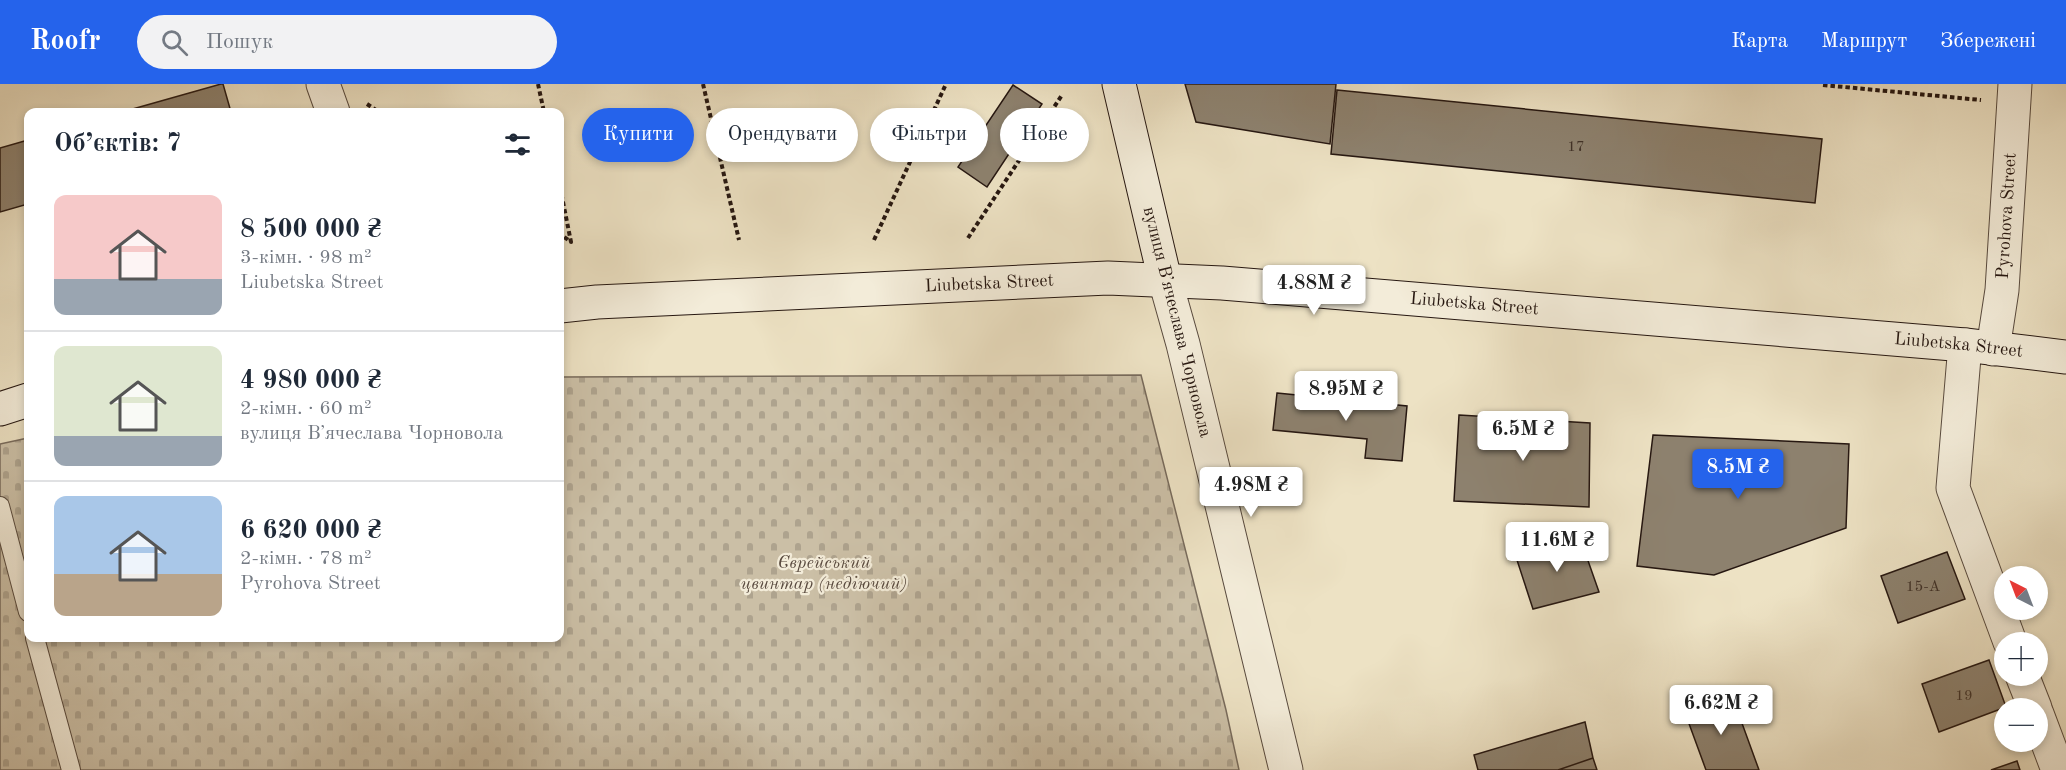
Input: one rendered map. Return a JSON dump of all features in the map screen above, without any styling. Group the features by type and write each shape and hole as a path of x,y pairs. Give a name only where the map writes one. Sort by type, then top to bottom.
{"main road":[{"path":"323,84 332,108"},
{"name":"вулиця Вʼячеслава Чорновола","path":"1119,84 1286,770"},
{"name":"Pyrohova Street","path":"2001,92 2002,290 1979,347 1953,488 2006,632"},
{"name":"Liubetska Street","path":"564,306 597,302 1108,278 1233,284 1979,347 2066,357"},
{"path":"0,409 24,401"},
{"path":"2048,743 2058,770"}],"lane":[{"path":"0,506 24,597"},
{"path":"36,642 71,770"}],"path":[{"path":"538,84 543,108"},
{"path":"703,84 739,240"},
{"path":"874,240 946,84"},
{"path":"1823,85 2001,92"},
{"path":"968,238 1062,95"},
{"path":"364,102 373,108"},
{"path":"564,207 571,242 564,237"}],"green space":[{"name":"Єврейський цвинтар (недіючий)","path":"1141,375 1226,710 1239,770 0,770 0,444 24,439 24,642 564,642 564,377"}],"building":[{"path":"223,84 230,108 136,108"},
{"path":"1185,84 1336,84 1330,144 1196,122"},
{"path":"1013,85 1042,104 1039,108 1000,108 1000,162 1004,162 987,187 958,167 961,162 988,162 988,122"},
{"path":"1337,90 1822,139 1815,203 1331,154"},
{"path":"24,141 24,205 0,212 0,148"},
{"path":"1277,393 1407,406 1402,461 1365,458 1367,439 1273,430"},
{"path":"1459,415 1590,423 1589,507 1454,501"},
{"path":"1653,435 1849,444 1846,528 1714,575 1637,566"},
{"path":"1579,535 1599,592 1533,609 1516,557"},
{"path":"1947,552 1965,599 1898,623 1881,576"},
{"path":"1989,660 1994,674 1994,686 1998,686 2003,698 1994,698 1994,711 1939,732 1922,684"},
{"path":"1731,693 1759,770 1706,770 1684,710"},
{"path":"1585,722 1593,758 1558,770 1478,770 1474,755"},
{"path":"1593,758 1597,770 1558,770"},
{"path":"2017,761 2020,770 1991,770"}]}
